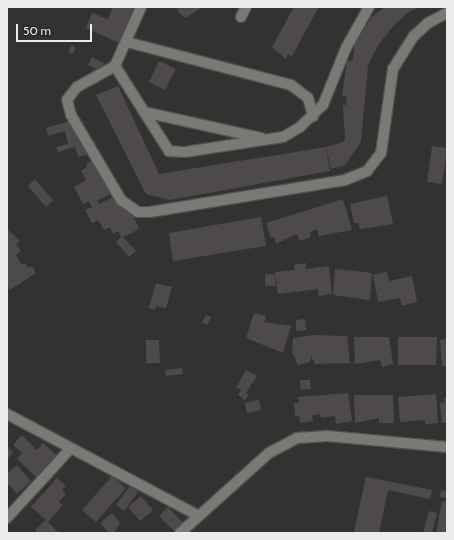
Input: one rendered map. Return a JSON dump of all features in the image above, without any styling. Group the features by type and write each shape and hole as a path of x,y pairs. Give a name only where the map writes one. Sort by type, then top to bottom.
{"street":[{"path":"141,7 127,42 115,66 69,94 68,108 121,200 138,212 150,212 345,180 368,171 381,153 393,69 414,36 428,23 447,13"},
{"path":"240,17 246,7"},
{"path":"115,66 169,151 177,153 268,139 294,132 313,116 330,92 346,48 369,7"},
{"path":"127,42 291,86 308,98 313,116"},
{"path":"144,112 268,139"},
{"path":"7,414 70,449 197,515"},
{"path":"180,533 197,515 269,453 297,438 327,436 447,447"},
{"path":"7,518 70,449"}],"building":[{"path":"113,7 134,7 119,43 86,28 92,13 108,19"},
{"path":"177,7 203,7 185,18 179,13"},
{"path":"294,7 319,7 292,56 288,54 286,59 272,47"},
{"path":"385,7 421,7 410,11 393,26 377,47 368,65 361,142 345,165 331,169 326,147 343,142 345,138 343,106 347,104 346,96 342,96 347,62 353,59 355,43 372,17"},
{"path":"72,45 76,48 72,54 68,52"},
{"path":"92,57 104,63 100,71 88,65"},
{"path":"159,61 176,69 165,90 149,82"},
{"path":"118,86 159,174 326,147 330,171 170,200 146,194 96,95"},
{"path":"76,119 83,145 95,141 98,151 78,157 75,147 58,152 56,147 68,144 65,131 48,136 46,128"},
{"path":"432,146 447,148 442,184 427,182"},
{"path":"102,155 120,189 97,201 99,204 117,195 119,199 125,195 139,229 123,237 136,251 129,257 116,242 121,237 118,231 113,234 110,227 104,230 98,220 92,223 85,210 92,207 89,201 83,204 74,187 86,180 81,170 87,167 86,164"},
{"path":"35,179 53,200 46,207 28,186"},
{"path":"387,196 393,224 360,229 358,223 354,223 350,204"},
{"path":"343,199 352,230 319,236 317,229 310,232 311,237 300,241 297,234 276,244 274,237 271,238 266,223"},
{"path":"261,217 266,246 173,261 169,233"},
{"path":"7,229 20,241 16,244 21,251 16,255 22,265 25,263 29,268 32,266 36,273 10,290 7,286"},
{"path":"306,263 306,269 329,266 332,294 319,296 318,289 278,294 275,272 295,270 294,265"},
{"path":"335,269 372,273 370,300 333,295"},
{"path":"387,272 389,281 412,276 417,302 402,306 400,298 378,302 373,275"},
{"path":"265,274 275,274 276,286 265,286"},
{"path":"156,283 172,287 166,308 156,306 155,310 149,308"},
{"path":"254,313 266,316 264,322 291,326 283,353 246,338"},
{"path":"206,315 211,317 207,325 202,322"},
{"path":"305,319 306,330 296,331 296,320"},
{"path":"315,335 347,336 350,363 315,364 311,356 310,362 298,365 292,352 293,338"},
{"path":"354,337 389,337 393,364 382,367 380,360 355,364"},
{"path":"398,337 437,337 436,365 398,365"},
{"path":"447,339 447,366 442,366 440,340"},
{"path":"146,340 159,340 160,363 146,363"},
{"path":"182,368 183,374 166,376 165,370"},
{"path":"246,370 257,376 246,393 249,395 245,400 238,395 241,390 236,387"},
{"path":"300,380 310,380 311,389 301,390"},
{"path":"348,393 352,421 336,424 335,416 321,418 320,414 312,415 313,421 300,423 299,416 295,416 294,403 299,403 298,397"},
{"path":"436,394 438,423 425,424 425,420 400,422 398,397"},
{"path":"354,395 393,395 394,423 379,423 379,418 355,423"},
{"path":"444,398 447,398 447,423 442,423 440,403 445,402"},
{"path":"259,400 261,410 247,413 245,403"},
{"path":"22,435 37,450 43,443 56,455 36,477 17,459 22,453 13,445"},
{"path":"8,447 13,453 7,459 7,448"},
{"path":"17,465 31,481 17,494 7,483 7,474"},
{"path":"112,476 126,488 96,522 82,510"},
{"path":"366,477 432,490 430,499 388,490 379,533 354,532"},
{"path":"57,478 66,486 62,490 66,494 59,502 63,505 48,522 59,533 38,533 35,530 46,520 31,507"},
{"path":"130,486 138,492 124,511 116,505"},
{"path":"441,490 447,491 447,498 440,497"},
{"path":"141,496 153,510 140,521 128,507"},
{"path":"442,501 447,502 447,533 436,533"},
{"path":"168,507 185,525 176,533 159,516"},
{"path":"429,511 437,513 432,533 423,533"},
{"path":"112,513 120,523 114,533 109,533 100,523"}]}
